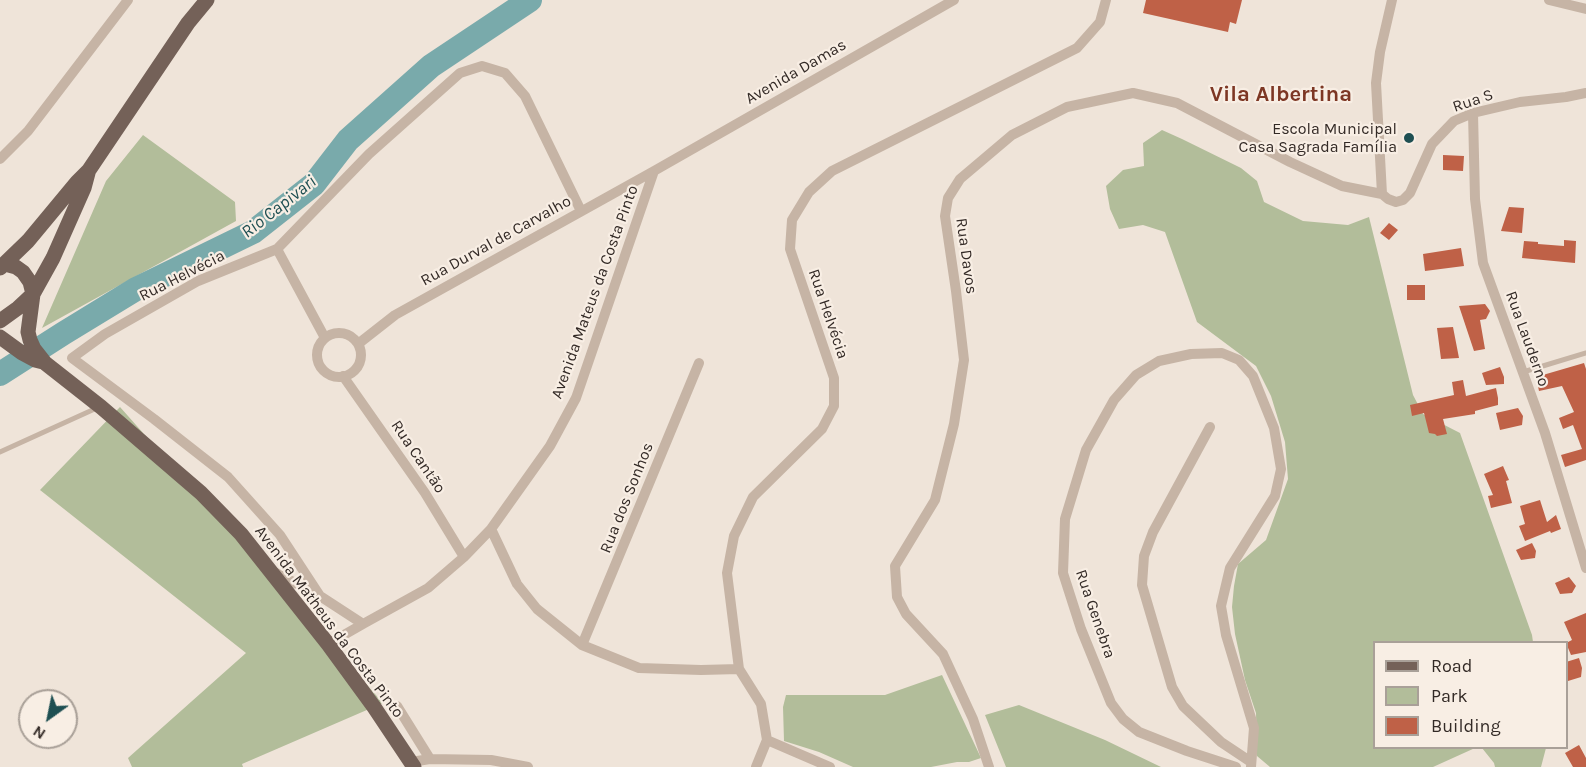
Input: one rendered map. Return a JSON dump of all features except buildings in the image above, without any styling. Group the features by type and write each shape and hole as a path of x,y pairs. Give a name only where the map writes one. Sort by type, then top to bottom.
{"main road":[{"path":"3,266 28,241 88,170 188,23 207,0"},
{"path":"0,321 33,294 53,258 84,188 88,170"},
{"path":"3,266 16,267 30,282 33,294 27,353"},
{"name":"Avenida Matheus da Costa Pinto","path":"27,353 101,406 201,494 241,534 328,644 412,764"}],"street":[{"path":"0,159 28,131 128,0"},
{"name":"Avenida Damas","path":"654,171 954,0"},
{"name":"Rua Helvécia","path":"768,740 761,704 739,669 727,573 734,536 753,497 822,429 834,406 834,378 790,249 792,220 809,192 832,171 1077,48 1100,22 1106,0"},
{"path":"1382,194 1376,83 1380,52 1392,0"},
{"path":"1549,0 1586,9"},
{"name":"Rua Helvécia","path":"27,353 72,358 105,334 198,281 278,249 369,154 460,73 482,66 506,74 525,96 581,211"},
{"name":"Rua Davos","path":"989,767 973,719 943,654 906,614 897,597 895,566 935,500 954,424 964,360 945,216 948,198 960,179 1012,135 1067,107 1133,93 1177,103 1290,162 1342,186 1382,194 1396,202"},
{"name":"Rua S","path":"1396,202 1403,200 1410,193 1432,144 1454,121 1473,113 1520,102 1586,93"},
{"path":"1566,97 1586,103"},
{"name":"Rua Lauderno","path":"1473,113 1475,199 1483,262 1545,433 1586,568"},
{"name":"Rua Durval de Carvalho","path":"358,344 395,315 654,171"},
{"name":"Avenida Mateus da Costa Pinto","path":"328,644 428,588 464,557 491,529 550,446 576,398 654,171"},
{"path":"278,249 325,338"},
{"path":"334,333 343,333 352,337 358,344 360,360 351,373 335,376 321,368 317,352 325,338 334,333"},
{"name":"Rua Genebra","path":"1236,767 1139,732 1123,719 1111,703 1081,629 1063,573 1065,519 1086,450 1114,400 1136,375 1159,361 1191,354 1221,353 1239,360 1253,376 1274,428 1281,469 1275,496 1230,568 1221,606 1226,635 1254,728 1251,764"},
{"path":"72,358 154,418 228,477 280,535 320,596"},
{"name":"Rua dos Sonhos","path":"582,645 699,363"},
{"name":"Rua Cantão","path":"343,376 425,493 464,557"},
{"path":"1210,427 1153,532 1144,556 1142,585 1172,687 1183,705 1221,742 1251,764"},
{"path":"491,529 516,584 537,609 582,645 639,668 739,669"},
{"path":"270,570 320,596 363,624"},
{"path":"397,706 430,759"},
{"path":"756,767 768,740 830,767"},
{"path":"412,764 430,759 491,760 528,767"}],"lane":[{"path":"1523,372 1586,353"},
{"path":"0,452 101,406"}],"green space":[{"path":"1162,130 1182,139 1241,168 1257,181 1264,202 1303,221 1348,225 1369,217 1413,395 1423,414 1460,433 1533,641 1373,641 1373,749 1473,749 1433,767 1270,767 1257,756 1256,713 1245,680 1232,607 1238,564 1266,540 1288,479 1285,442 1271,396 1256,366 1197,322 1165,232 1143,225 1119,229 1110,209 1106,186 1123,170 1144,166 1143,143"},
{"path":"143,135 235,202 236,221 42,328 106,181"},
{"path":"120,407 383,703 242,764 243,767 132,767 128,758 246,653 40,490"},
{"path":"942,675 981,758 969,762 931,767 853,767 819,752 784,741 783,707 786,695 885,695"},
{"path":"1019,705 1105,740 1161,767 1006,767 985,715"},
{"path":"1483,749 1546,749 1541,767 1495,767"}],"waterway":[{"name":"Rio Capivari","path":"0,374 136,289 253,232 314,184 348,140 431,66 530,0"}],"place":[{"name":"Escola Municipal Casa Sagrada Família","path":"1409,138"}],"district":[{"name":"Vila Albertina","path":"1281,95"}]}
